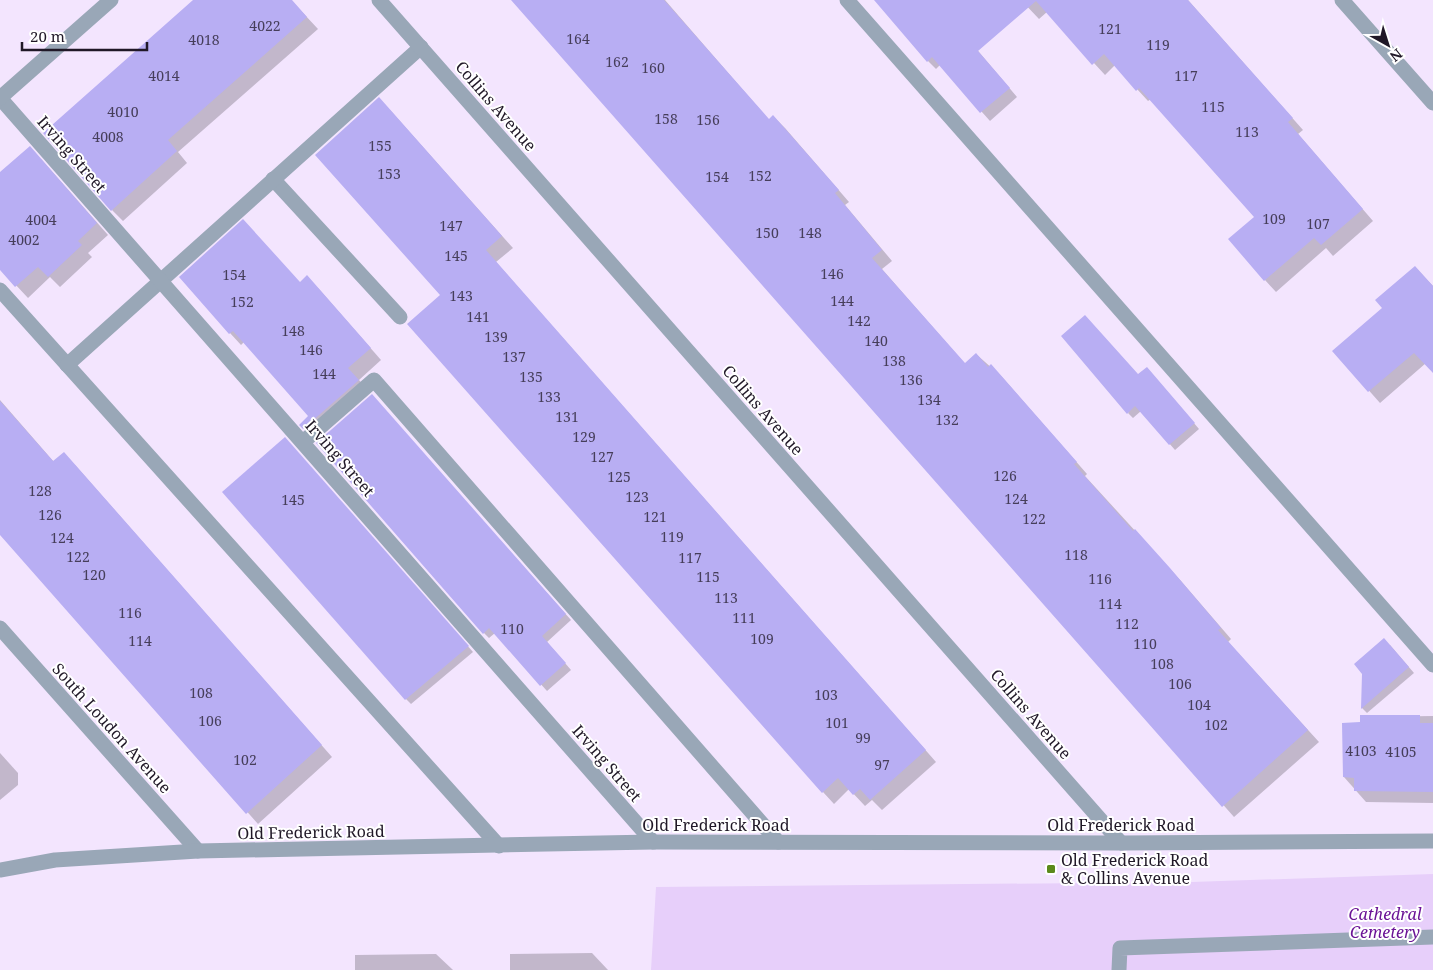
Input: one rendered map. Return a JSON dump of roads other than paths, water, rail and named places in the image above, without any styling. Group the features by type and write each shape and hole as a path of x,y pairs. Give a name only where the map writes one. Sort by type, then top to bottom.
{"street":[{"path":"0,98 112,0"},
{"name":"Collins Avenue","path":"379,0 1121,843"},
{"path":"847,0 1433,665"},
{"path":"1342,0 1433,103"},
{"path":"67,365 421,47"},
{"name":"Irving Street","path":"0,98 653,842"},
{"path":"273,179 400,318"},
{"path":"0,290 499,846"},
{"path":"303,442 374,380 778,842"},
{"name":"South Loudon Avenue","path":"0,628 198,851"},
{"name":"Old Frederick Road","path":"0,870 55,860 198,851 653,842 1121,843 1433,841"},
{"path":"1119,970 1120,948 1433,937"}],"place":[{"name":"Old Frederick Road & Collins Avenue","path":"1051,869"}],"park label":[{"name":"Cathedral Cemetery","path":"1385,923"}]}
